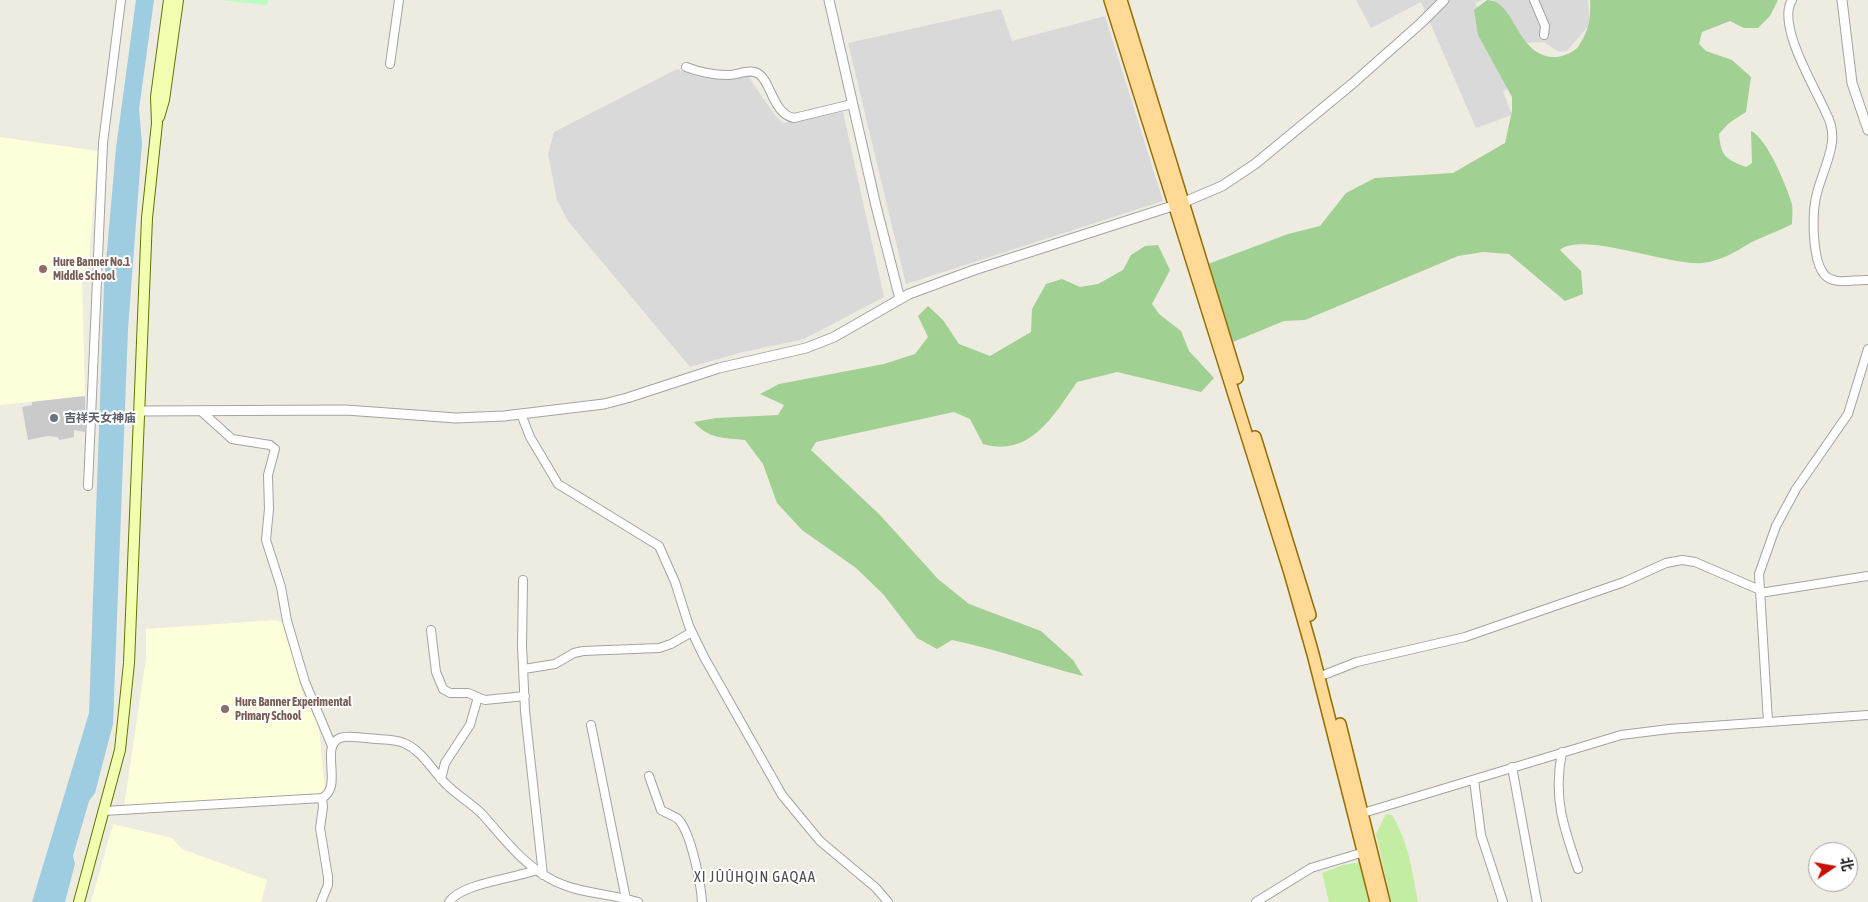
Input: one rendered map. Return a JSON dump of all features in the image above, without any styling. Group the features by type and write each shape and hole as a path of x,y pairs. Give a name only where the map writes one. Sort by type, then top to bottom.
{"main road":[{"path":"79,902 120,750 126,707 146,218 157,123 156,97 169,0"},
{"path":"157,123 164,100 178,0"},
{"path":"1110,0 1279,509 1326,674 1363,813 1384,902"},
{"path":"1121,0 1178,204 1290,572 1376,902"}],"street":[{"path":"88,486 103,143 121,0"},
{"path":"390,64 399,0"},
{"path":"829,0 852,104 900,299"},
{"path":"139,411 346,410 456,418 521,414 604,404 727,365 806,348 834,337 900,299 974,270 1178,204 1222,186 1256,164 1352,84 1444,0"},
{"path":"1534,0 1545,26 1544,35"},
{"path":"1792,0 1789,4 1789,18 1798,54 1832,129 1832,144 1816,195 1814,224 1819,264 1826,277 1835,281 1868,280"},
{"path":"1842,0 1852,83 1868,130"},
{"path":"686,68 729,75 754,71 761,75 770,94 787,117 794,118 852,104"},
{"path":"1768,722 1759,574 1776,526 1796,488 1848,414 1868,349"},
{"path":"104,811 322,798 327,796 331,788 332,746 305,682 287,621 281,587 266,540 269,509 268,484 275,449 270,444 232,439 201,410"},
{"path":"521,414 530,437 558,484 659,546 675,582 692,632 782,795 820,841 876,888 888,902"},
{"path":"1326,674 1357,662 1466,637 1624,582 1666,563 1682,560 1695,562 1760,591 1868,576"},
{"path":"524,580 522,646 525,696 544,875"},
{"path":"431,630 436,672 443,689 450,693 468,693 485,700 525,696"},
{"path":"524,669 555,664 574,653 583,651 659,648 671,644 692,632"},
{"path":"441,779 445,762 470,725 478,697"},
{"path":"1363,813 1562,752 1640,731 1868,715"},
{"path":"591,725 626,899"},
{"path":"332,746 334,742 347,737 402,742 415,749 441,779 480,813 510,846 536,870 571,889 638,902"},
{"path":"1562,752 1557,776 1559,804 1578,869"},
{"path":"1512,767 1537,902"},
{"path":"649,776 661,810 677,819 683,826 694,862 702,902"},
{"path":"1474,780 1481,834 1503,902"},
{"path":"321,902 328,886 320,828 323,807 322,798"},
{"path":"1256,902 1311,868 1364,852"},
{"path":"449,902 459,892 468,887 519,877 536,870"}],"shaded area":[{"path":"1356,0 1482,0 1475,3 1500,46 1517,85 1503,91 1512,115 1476,128 1421,2 1371,28"},
{"path":"1493,0 1588,0 1590,24 1567,51 1559,52 1544,42 1523,43 1509,34"},
{"path":"1001,9 1012,41 1105,16 1163,201 906,284 848,43"},
{"path":"677,69 699,77 712,79 748,76 774,114 783,123 843,112 884,297 804,339 739,353 690,367 568,221 557,200 548,154 554,132"},
{"name":"Hure Banner No.1 Middle School","path":"0,137 98,151 89,259 82,278 85,396 0,405"},
{"name":"吉祥天女神庙","path":"85,396 85,432 74,430 74,437 59,440 58,437 48,436 28,440 22,407 32,405 32,402"},
{"name":"Hure Banner Experimental Primary School","path":"275,620 284,623 304,698 318,719 325,789 321,794 124,807 146,658 146,629"},
{"path":"113,824 172,838 182,849 267,880 261,902 91,902"}],"green space":[{"path":"219,0 268,0 267,5"},
{"path":"1487,0 1497,3 1504,9 1524,40 1533,49 1543,55 1557,57 1574,51 1582,41 1588,25 1590,0 1778,0 1770,16 1758,28 1744,28 1730,21 1702,32 1699,44 1706,51 1732,60 1751,77 1746,112 1729,123 1719,134 1721,148 1729,159 1746,167 1752,163 1751,131 1757,135 1770,153 1786,186 1792,204 1792,224 1750,243 1728,256 1702,263 1687,263 1587,244 1571,245 1560,250 1581,271 1583,294 1565,301 1509,254 1483,252 1458,256 1305,320 1284,321 1233,342 1208,264 1288,234 1320,226 1346,193 1375,178 1453,173 1505,143 1512,111 1512,97 1478,35 1474,10"},
{"path":"1158,245 1170,270 1152,304 1159,314 1181,331 1189,351 1214,378 1201,392 1117,372 1077,382 1050,420 1039,431 1014,445 1000,447 983,444 970,419 954,412 816,442 811,450 880,515 938,579 969,604 1041,631 1073,660 1083,676 952,640 937,649 917,638 883,594 856,568 802,530 777,503 763,464 745,440 711,435 699,428 694,422 716,418 778,415 784,405 760,394 779,384 884,364 915,354 928,337 918,316 928,306 943,320 959,344 990,356 1031,332 1032,309 1046,284 1062,279 1080,287 1098,284 1123,270 1131,255 1145,246"},
{"path":"1386,814 1392,815 1402,835 1409,857 1418,902 1391,902 1376,834"},
{"path":"1361,862 1370,902 1329,902 1322,873 1343,865"}],"water":[{"path":"136,0 154,0 139,109 142,143 128,329 113,724 95,793 89,801 73,856 75,864 65,902 32,902 89,713 104,285 116,148"}],"place":[{"name":"Hure Banner No.1 Middle School","path":"43,269"},
{"name":"吉祥天女神庙","path":"54,418"},
{"name":"Hure Banner Experimental Primary School","path":"225,709"}],"district":[{"name":"XI JÛÛHQIN GAQAA","path":"755,877"}]}
